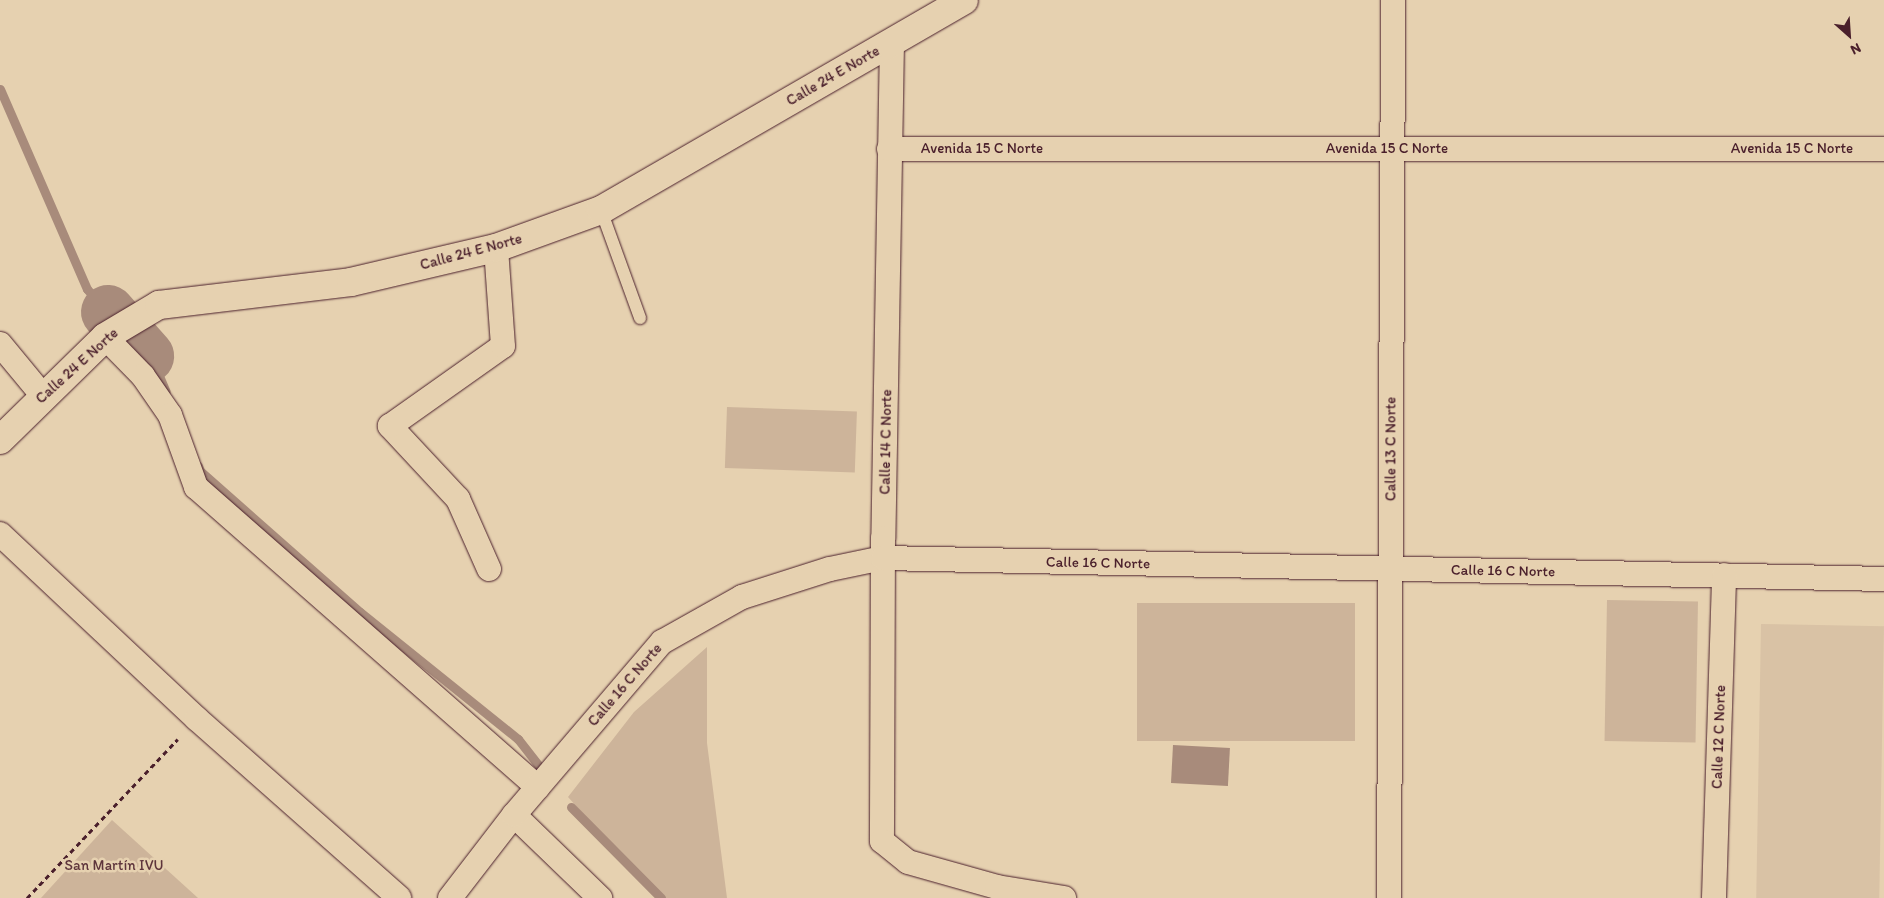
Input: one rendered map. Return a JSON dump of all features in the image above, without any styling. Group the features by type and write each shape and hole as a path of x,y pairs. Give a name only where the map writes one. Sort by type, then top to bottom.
{"main road":[{"name":"Calle 24 E Norte","path":"0,440 43,396 109,334 159,305 351,282 496,248 601,210 964,0"}],"street":[{"name":"Calle 13 C Norte","path":"1382,898 1389,569 1393,0"},
{"name":"Calle 14 C Norte","path":"892,42 883,558 882,841 908,862 997,887 1064,898"},
{"name":"Avenida 15 C Norte","path":"889,149 1884,149"},
{"path":"489,569 458,499 390,426 503,346 496,248"},
{"path":"109,334 143,376 170,415 196,487 538,787"},
{"path":"0,344 43,396"},
{"path":"0,534 197,719 399,898"},
{"name":"Calle 16 C Norte","path":"450,898 538,787 662,642 742,597 830,569 883,558 1884,579"},
{"name":"Calle 12 C Norte","path":"1714,898 1724,575"},
{"path":"514,816 600,898"}],"lane":[{"path":"601,210 640,318"}],"path":[{"path":"27,898 197,719"}],"shaded area":[{"path":"1761,624 1884,626 1879,898 1756,898"},
{"path":"1173,745 1230,748 1228,786 1171,783"}],"green space":[{"path":"727,407 857,412 855,472 725,468"},
{"path":"1607,600 1698,602 1696,743 1605,741"},
{"path":"1137,603 1355,603 1355,741 1137,741"},
{"path":"707,647 707,743 727,898 660,898 568,797 634,712"},
{"name":"San Martín IVU","path":"112,820 198,898 41,898"}],"waterway":[{"path":"0,89 87,289 108,312"},
{"path":"108,312 147,356"},
{"path":"147,356 154,364 166,392"},
{"path":"198,466 200,471 360,612 518,739 540,767"},
{"path":"571,807 661,898"}]}
